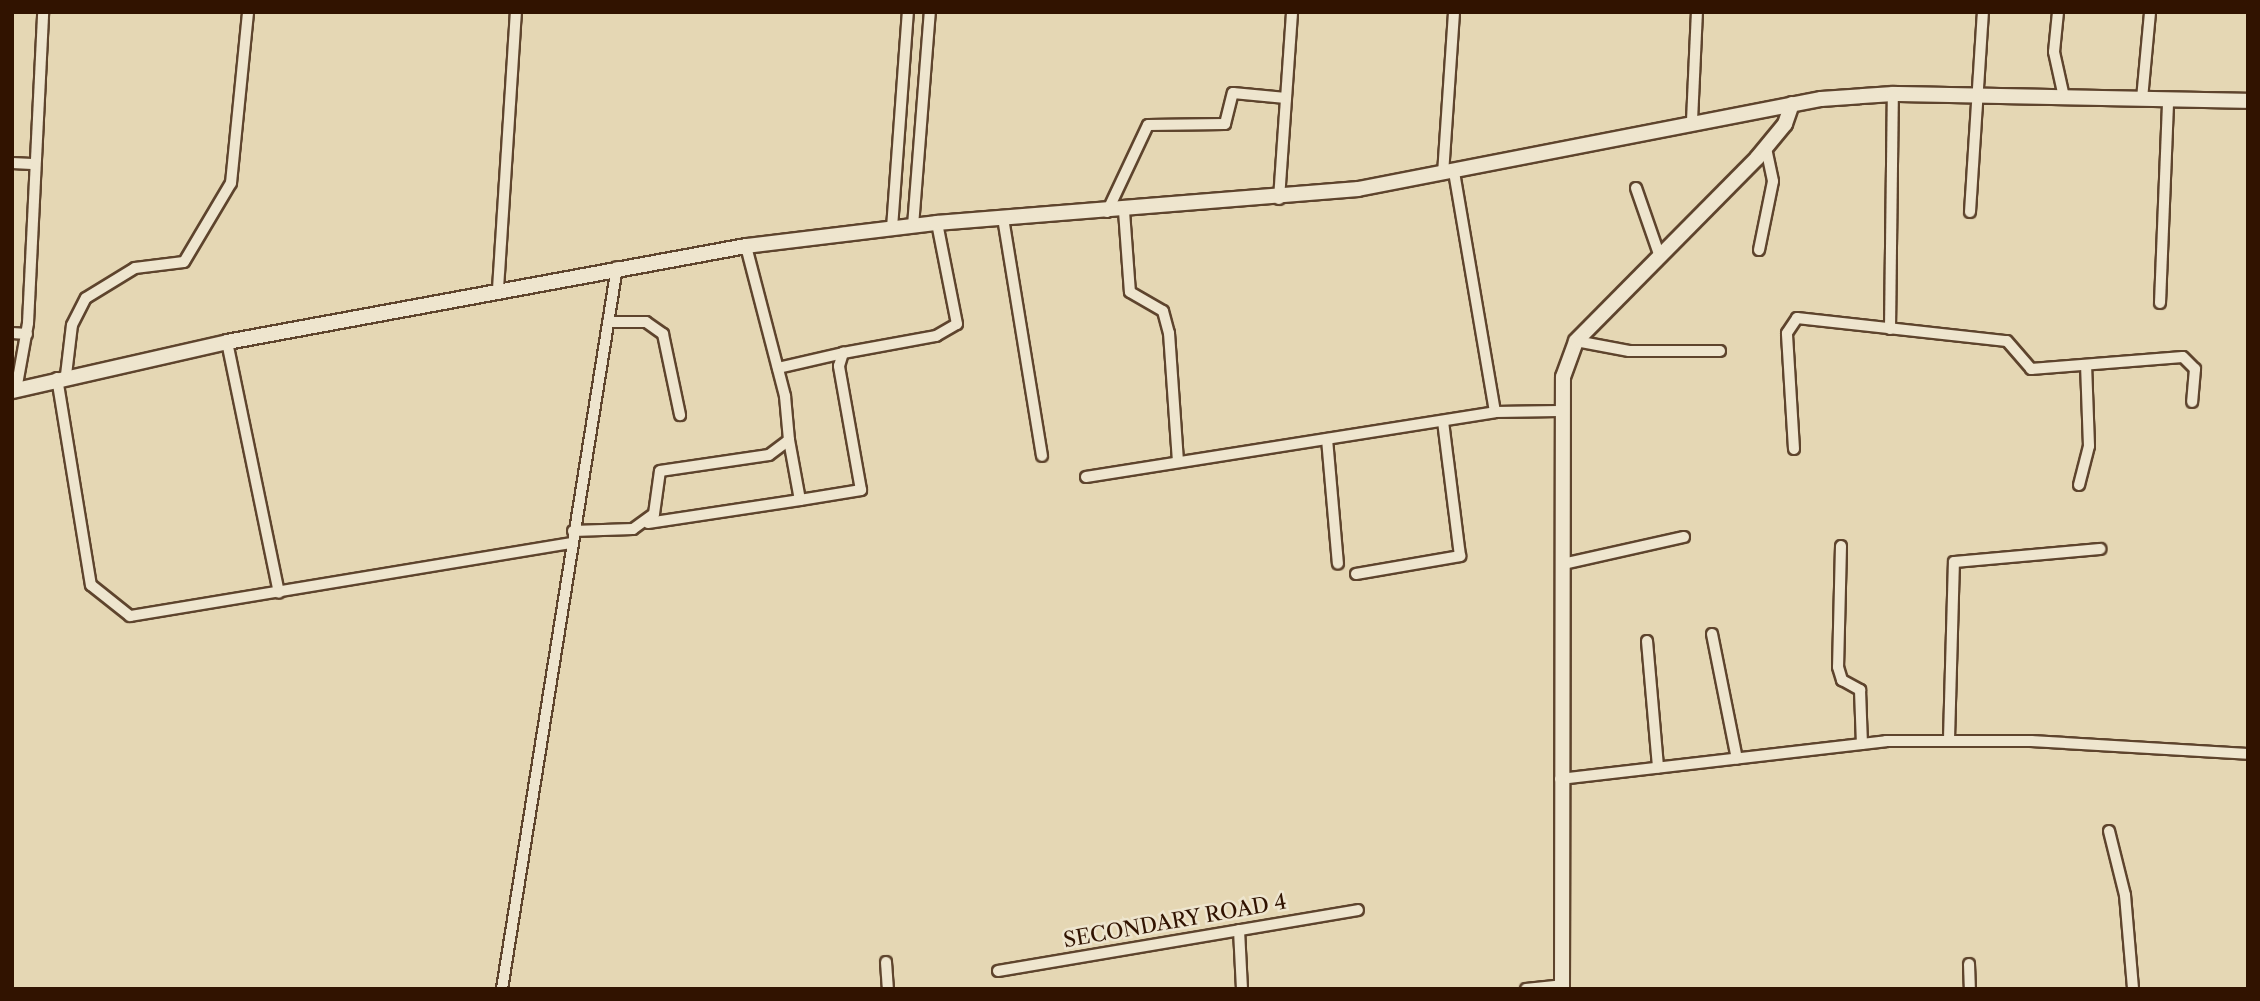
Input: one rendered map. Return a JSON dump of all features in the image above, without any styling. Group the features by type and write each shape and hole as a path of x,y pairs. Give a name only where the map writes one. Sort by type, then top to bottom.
{"street":[{"path":"43,12 32,164 27,334 14,391 62,377 228,342 498,289 746,246 937,223 1279,199 1449,173 1692,121 1792,104 1893,94 2248,101"},
{"path":"248,12 231,183 184,262 135,268 86,298 72,325 62,377 94,588 130,616 570,543"},
{"path":"498,289 516,12"},
{"path":"892,228 908,12"},
{"path":"913,226 930,12"},
{"path":"1279,199 1292,12"},
{"path":"1454,12 1449,173 1495,412"},
{"path":"1692,121 1697,12"},
{"path":"1970,212 1983,12"},
{"path":"2058,12 2054,52 2064,97"},
{"path":"2142,99 2150,12"},
{"path":"1107,212 1148,125 1225,124 1233,93 1286,98"},
{"path":"1890,329 1893,94"},
{"path":"2160,303 2168,100"},
{"path":"1526,989 1562,987 1560,779 1563,564 1559,411 1576,341 1766,148 1792,104"},
{"path":"1759,250 1773,181 1766,148"},
{"path":"12,163 32,164"},
{"path":"1636,188 1659,254"},
{"path":"1124,211 1130,292 1163,311 1169,333 1178,462"},
{"path":"1003,218 1042,456"},
{"path":"778,368 954,330 937,223"},
{"path":"746,246 778,368 800,500"},
{"path":"502,989 570,543 617,267"},
{"path":"1794,449 1789,324 1803,318 2007,341 2026,368 2086,365 2153,355 2190,359 2192,402"},
{"path":"608,322 646,322 663,334 680,415"},
{"path":"12,333 27,334"},
{"path":"1576,341 1629,351 1720,351"},
{"path":"228,342 279,593"},
{"path":"573,531 596,534 648,523 861,490 839,366 844,354"},
{"path":"2079,485 2089,446 2086,365"},
{"path":"1086,477 1495,412 1559,411"},
{"path":"1356,574 1460,556 1443,421"},
{"path":"1327,439 1338,564"},
{"path":"648,523 660,471 769,455 789,440"},
{"path":"1563,564 1684,537"},
{"path":"1841,546 1838,667 1842,680 1860,690 1862,744"},
{"path":"1949,739 1954,562 2099,549"},
{"path":"1712,634 1737,759"},
{"path":"1647,641 1658,768"},
{"path":"1560,779 1862,744 1949,739 2248,754"},
{"path":"2109,831 2125,895 2133,989"},
{"name":"SECONDARY ROAD 4","path":"998,971 1358,910"},
{"path":"1238,930 1242,989"},
{"path":"886,962 888,989"},
{"path":"1969,964 1970,989"}]}
